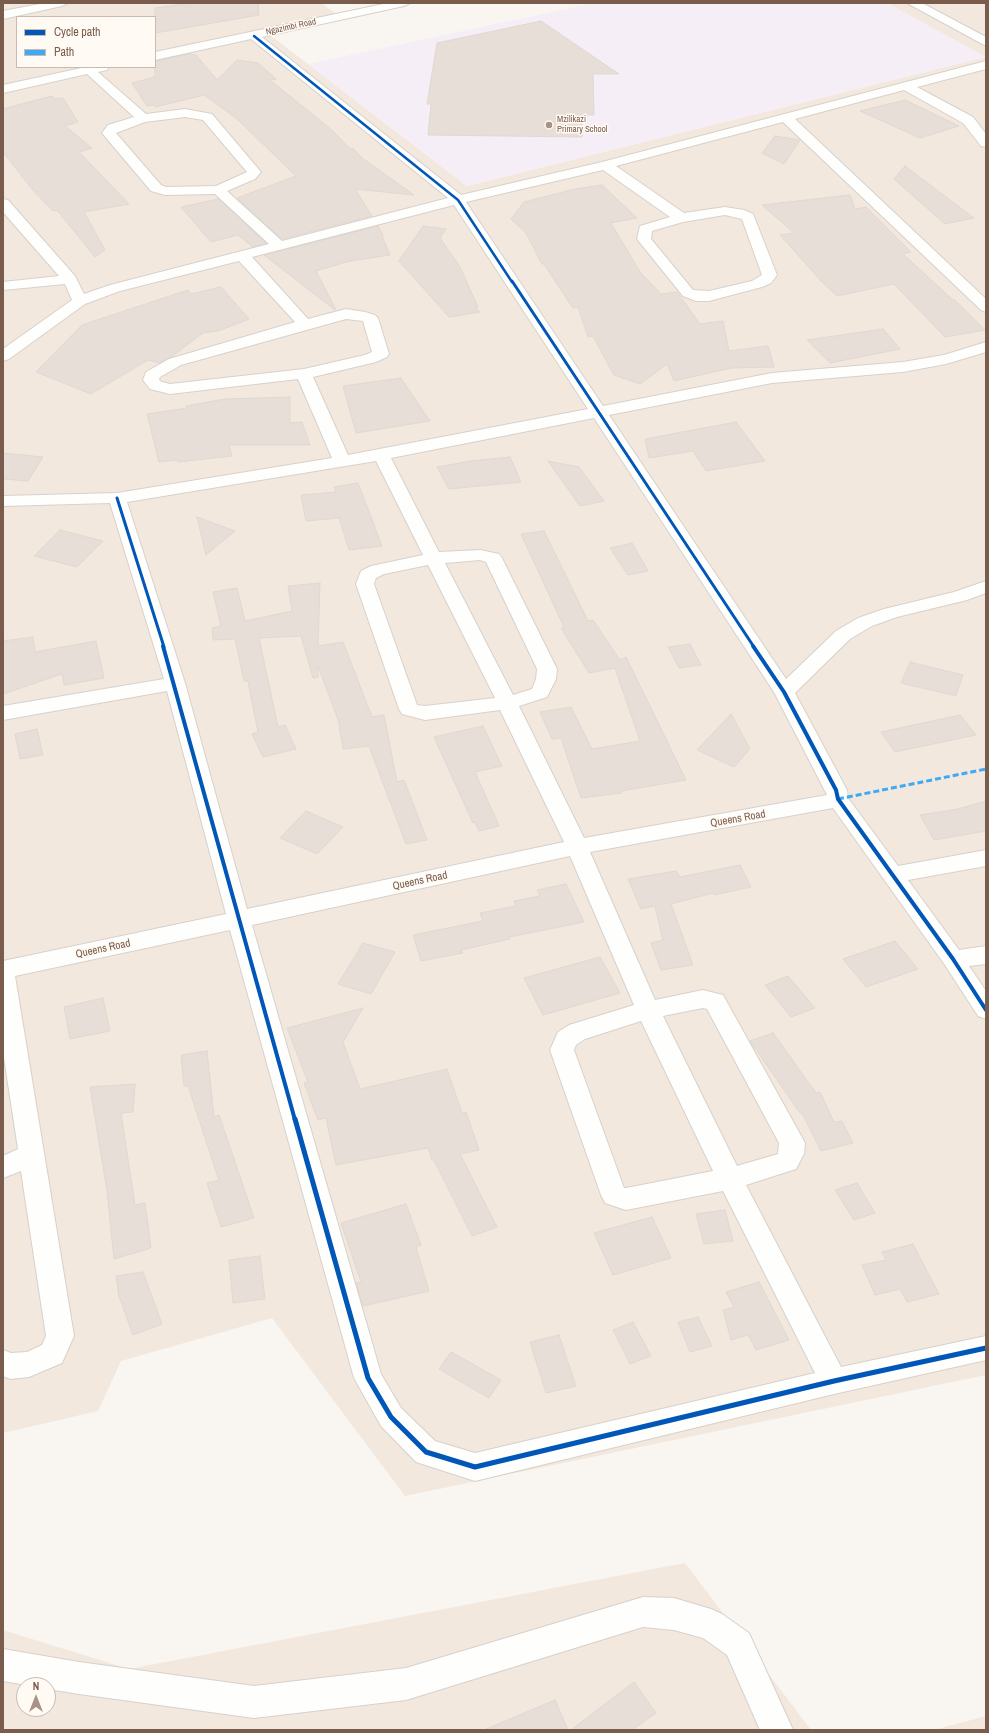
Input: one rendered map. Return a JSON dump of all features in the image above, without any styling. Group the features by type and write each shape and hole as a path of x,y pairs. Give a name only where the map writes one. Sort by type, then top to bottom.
{"street":[{"path":"3,15 62,3"},
{"name":"Ngazimbi Road","path":"156,56 404,3"},
{"path":"913,3 986,42"},
{"path":"325,8 338,17"},
{"path":"254,36 458,200 601,413 784,692 836,790 838,799 953,960 986,1010"},
{"path":"3,356 80,301 115,288 458,200 605,166 986,65"},
{"path":"3,89 98,68"},
{"path":"89,70 143,118"},
{"path":"906,86 968,120 986,143"},
{"path":"185,112 207,117 254,172 250,176 218,190 165,191 156,188 109,133 113,128 143,118 185,112"},
{"path":"786,118 986,307"},
{"path":"605,166 681,218 725,211 739,212 748,217 770,275 766,280 757,284 708,296 696,296 688,293 644,239 645,229 681,218"},
{"path":"218,190 279,246"},
{"path":"3,203 70,279 80,301"},
{"path":"244,256 305,324"},
{"path":"3,286 70,279"},
{"path":"346,314 360,315 370,318 381,354 370,359 304,374 170,389 156,386 151,380 152,375 175,362 305,324 346,314"},
{"path":"3,336 32,334"},
{"path":"3,501 117,498 382,455 601,413 772,378 903,367 946,359 986,347"},
{"path":"304,374 342,462"},
{"path":"382,455 507,703 577,847 648,1010 730,1179 834,1381"},
{"path":"117,498 175,683 239,920 368,1378 391,1417 426,1452 475,1467 834,1381 986,1348"},
{"path":"480,555 493,558 547,669 546,679 540,693 507,703 425,713 409,709 365,584 368,575 378,570 433,558 480,555"},
{"path":"784,692 843,635 865,622 891,613 960,596 986,587"},
{"path":"3,713 175,683"},
{"name":"Queens Road","path":"3,970 577,847 823,804 838,799"},
{"path":"893,876 986,858"},
{"path":"953,960 986,955"},
{"path":"3,974 60,1336 52,1354 29,1364 10,1366 3,1363"},
{"path":"703,999 715,1001 792,1144 791,1154 787,1162 730,1179 626,1199 614,1195 562,1050 567,1040 577,1032 648,1010 703,999"},
{"path":"3,1167 31,1155"},
{"path":"3,1665 79,1678 254,1702 406,1684 643,1612 674,1614 711,1625 738,1644 777,1730"}],"shaded area":[{"path":"3,3 321,3 343,19 270,35 467,186 985,57 887,3 986,3 986,1375 405,1496 272,1318 121,1361 98,1411 3,1433"},
{"name":"Mzilikazi Primary School","path":"594,3 887,3 986,57 467,186 308,64"},
{"path":"685,1563 811,1730 3,1730 3,1630 129,1669"},
{"path":"986,1716 986,1730 934,1730"}],"building":[{"path":"192,3 258,3 259,15 156,33 155,8"},
{"path":"541,21 619,74 593,74 594,115 582,115 582,137 428,135 431,104 427,104 437,43"},
{"path":"189,54 196,55 217,80 237,60 258,63 276,79 270,80 333,131 350,149 353,148 362,158 414,195 355,189 372,216 282,239 237,198 296,176 236,118 204,95 155,107 153,105 147,106 132,83 155,77 156,61"},
{"path":"52,96 55,99 63,98 78,122 65,126 92,148 79,152 129,204 84,212 105,250 95,257 57,210 53,211 32,189 3,152 3,109"},
{"path":"905,100 959,126 920,138 860,111"},
{"path":"775,136 800,140 784,164 762,153"},
{"path":"905,166 974,218 945,224 894,179"},
{"path":"602,185 637,218 611,223 640,272 661,294 677,292 700,324 723,321 729,351 768,346 774,367 731,368 674,381 667,364 640,384 614,375 593,336 588,337 578,307 573,308 544,264 542,264 526,233 511,219 524,202 575,189"},
{"path":"850,195 855,209 866,207 911,252 903,254 953,300 955,300 985,330 945,337 894,284 837,296 822,282 780,235 794,233 762,205"},
{"path":"218,199 266,243 253,247 238,235 211,242 181,207"},
{"path":"378,226 390,255 350,261 316,271 336,310 264,255"},
{"path":"423,226 446,229 440,238 460,267 478,307 475,308 480,312 449,317 399,261"},
{"path":"221,287 249,319 218,331 203,333 171,357 159,363 148,360 91,394 36,372 82,325 188,290 191,294"},
{"path":"883,329 900,349 830,363 807,340"},
{"path":"401,378 430,421 356,433 343,386"},
{"path":"290,397 290,423 302,422 310,445 229,445 232,456 178,462 177,460 159,462 147,414 187,408 186,406 225,399"},
{"path":"736,422 765,461 706,471 693,451 649,458 645,439"},
{"path":"3,453 43,457 28,481 3,479"},
{"path":"510,457 521,482 449,489 437,467 471,461"},
{"path":"548,461 579,467 604,501 580,506"},
{"path":"358,483 382,546 349,550 339,518 306,521 301,495 336,492 334,487"},
{"path":"197,517 235,531 206,555"},
{"path":"60,530 103,541 77,567 34,556"},
{"path":"544,531 588,621 593,620 620,660 626,657 686,780 621,791 622,793 581,798 561,738 552,739 540,712 571,707 592,749 640,741 615,668 589,673 561,628 564,627 521,534"},
{"path":"632,543 648,571 628,575 610,548"},
{"path":"320,583 318,646 343,642 372,717 384,715 397,782 404,780 427,840 406,844 369,746 343,749 340,725 318,666 318,677 313,678 301,636 259,638 278,727 285,725 296,749 263,757 252,734 258,732 248,681 244,681 235,639 213,640 212,628 221,626 213,592 237,588 245,621 292,611 288,586"},
{"path":"33,637 35,652 96,641 104,678 64,685 62,674 3,694 3,641"},
{"path":"690,644 701,665 679,668 668,647"},
{"path":"910,662 963,675 956,696 901,683"},
{"path":"731,714 750,749 734,767 697,750"},
{"path":"960,715 976,735 895,752 881,732"},
{"path":"483,726 502,766 475,772 499,826 479,831 475,822 473,823 434,737"},
{"path":"37,729 43,755 20,759 15,734"},
{"path":"986,801 986,831 934,840 920,815 958,809"},
{"path":"306,811 343,827 317,854 280,838"},
{"path":"740,865 751,887 714,895 713,893 671,904 693,965 661,970 651,943 663,940 655,906 641,909 628,879 676,871 680,877"},
{"path":"566,884 584,922 509,937 510,939 461,950 463,953 421,961 413,935 483,921 480,913 516,906 514,901 540,896 537,890"},
{"path":"895,941 918,969 866,987 843,959"},
{"path":"363,943 395,952 371,994 338,984"},
{"path":"600,957 620,993 543,1015 524,978"},
{"path":"788,976 815,1008 791,1017 765,985"},
{"path":"103,998 110,1031 70,1039 64,1007"},
{"path":"363,1008 343,1042 360,1089 447,1069 462,1113 466,1112 479,1150 460,1154 497,1227 472,1236 434,1160 432,1160 428,1148 336,1165 326,1118 318,1120 304,1083 308,1082 287,1028"},
{"path":"773,1033 816,1093 820,1092 834,1122 842,1121 853,1143 821,1151 802,1113 800,1113 750,1041"},
{"path":"207,1051 214,1117 219,1115 254,1218 221,1227 207,1183 219,1180 188,1086 184,1086 181,1055"},
{"path":"135,1084 133,1112 121,1113 135,1205 145,1203 151,1248 114,1259 107,1191 90,1087"},
{"path":"857,1183 875,1213 854,1220 835,1190"},
{"path":"406,1204 421,1245 416,1247 429,1291 363,1306 356,1283 361,1282 341,1223"},
{"path":"725,1210 733,1241 704,1244 696,1214"},
{"path":"652,1217 671,1258 613,1275 594,1233"},
{"path":"913,1244 939,1294 907,1302 900,1289 875,1295 862,1265 886,1260 882,1252"},
{"path":"260,1256 265,1299 233,1303 229,1260"},
{"path":"143,1272 162,1324 133,1335 119,1296 116,1276"},
{"path":"759,1282 789,1340 756,1350 748,1335 731,1340 723,1310 734,1307 726,1292"},
{"path":"698,1317 712,1346 690,1352 678,1322"},
{"path":"633,1322 651,1356 630,1364 613,1330"},
{"path":"559,1335 576,1386 546,1393 530,1342"},
{"path":"451,1352 501,1380 489,1398 439,1369"},
{"path":"634,1682 656,1713 632,1730 571,1730"},
{"path":"555,1700 568,1730 484,1730"}],"marked path":[{"path":"838,799 986,769"}],"cycle path":[{"path":"254,36 458,200 784,692 836,790 838,799 953,959 986,1010"},
{"path":"117,498 175,683 239,920 368,1378 391,1417 426,1452 475,1467 834,1381 986,1348"}],"place":[{"name":"Mzilikazi Primary School","path":"549,125"}]}
